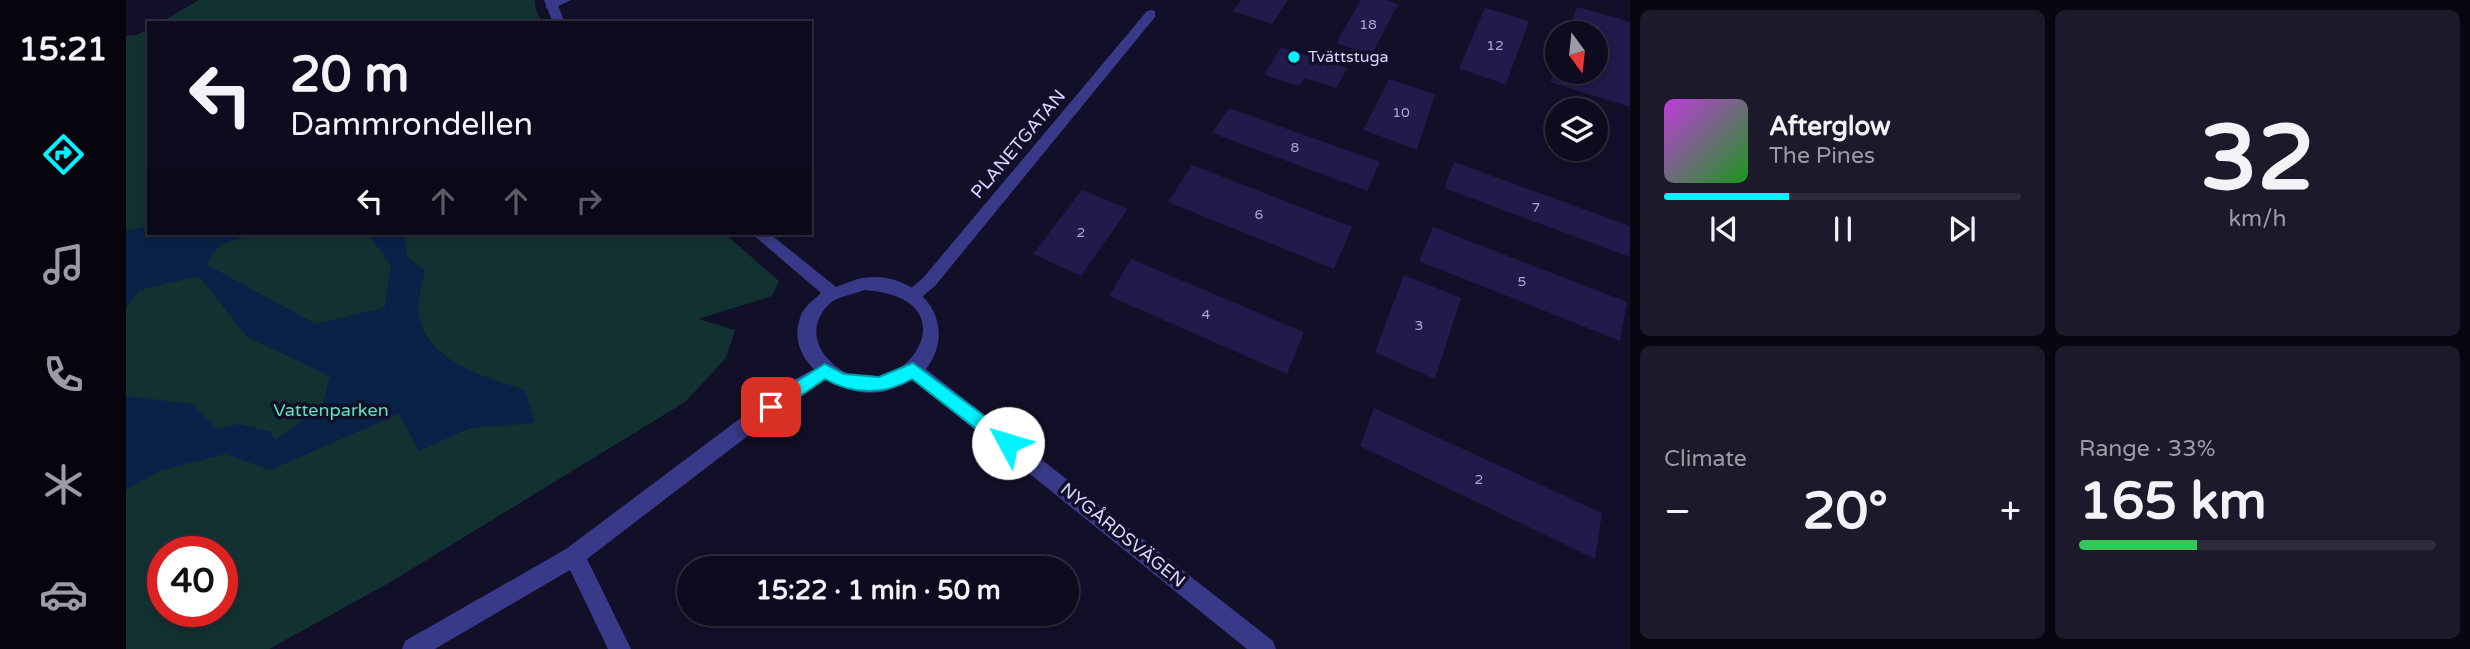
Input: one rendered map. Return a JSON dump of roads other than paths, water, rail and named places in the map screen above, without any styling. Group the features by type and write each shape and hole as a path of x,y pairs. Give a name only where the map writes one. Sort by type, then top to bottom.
{"street":[{"path":"558,21 550,2 565,0"},
{"name":"PLANETGATAN","path":"911,296 929,282 1151,14"},
{"path":"761,235 832,293"},
{"path":"863,284 897,289 911,296 924,309 931,324 932,340 926,356 913,370 897,379 879,384 859,384 840,380 825,371 813,359 806,345 805,330 818,303 832,293 863,284"},
{"name":"NYGÅRDSVÄGEN","path":"913,370 1265,649"},
{"path":"413,649 574,556 793,390 825,371"},
{"path":"574,556 620,649"}],"water":[{"name":"Vattenparken","path":"147,227 147,235 254,235 222,245 207,265 316,324 385,307 391,265 368,235 404,235 407,257 425,271 418,309 422,327 430,341 458,364 525,390 535,423 470,428 419,451 399,414 270,470 226,454 161,470 126,490 126,396 192,404 217,429 240,424 271,432 275,440 322,407 330,376 247,337 199,276 139,290 126,308 126,230"}],"place":[{"name":"Tvättstuga","path":"1294,57"}]}
